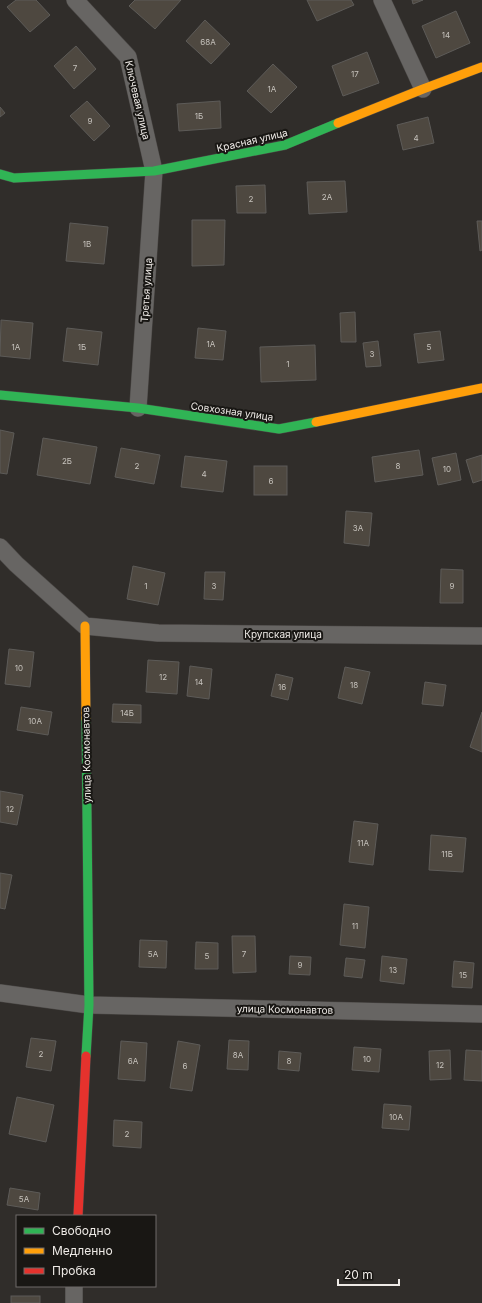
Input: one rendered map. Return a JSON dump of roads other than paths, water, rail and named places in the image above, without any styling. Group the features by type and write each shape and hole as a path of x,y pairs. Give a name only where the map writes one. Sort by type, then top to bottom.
{"street":[{"name":"Ключевая улица","path":"75,0 128,58 154,171"},
{"path":"382,0 422,89"},
{"name":"Красная улица","path":"0,174 14,178 154,171 285,145 422,89 482,67"},
{"name":"Третья улица","path":"138,408 154,171"},
{"name":"Совхозная улица","path":"0,395 138,408 279,429 360,414 482,388"},
{"path":"0,547 16,564 85,626"},
{"name":"Крупская улица","path":"85,626 158,633 482,636"},
{"name":"улица Космонавтов","path":"78,1215 89,1005 85,626"},
{"name":"улица Космонавтов","path":"0,993 89,1005 482,1014"},
{"path":"74,1287 74,1303"}]}
